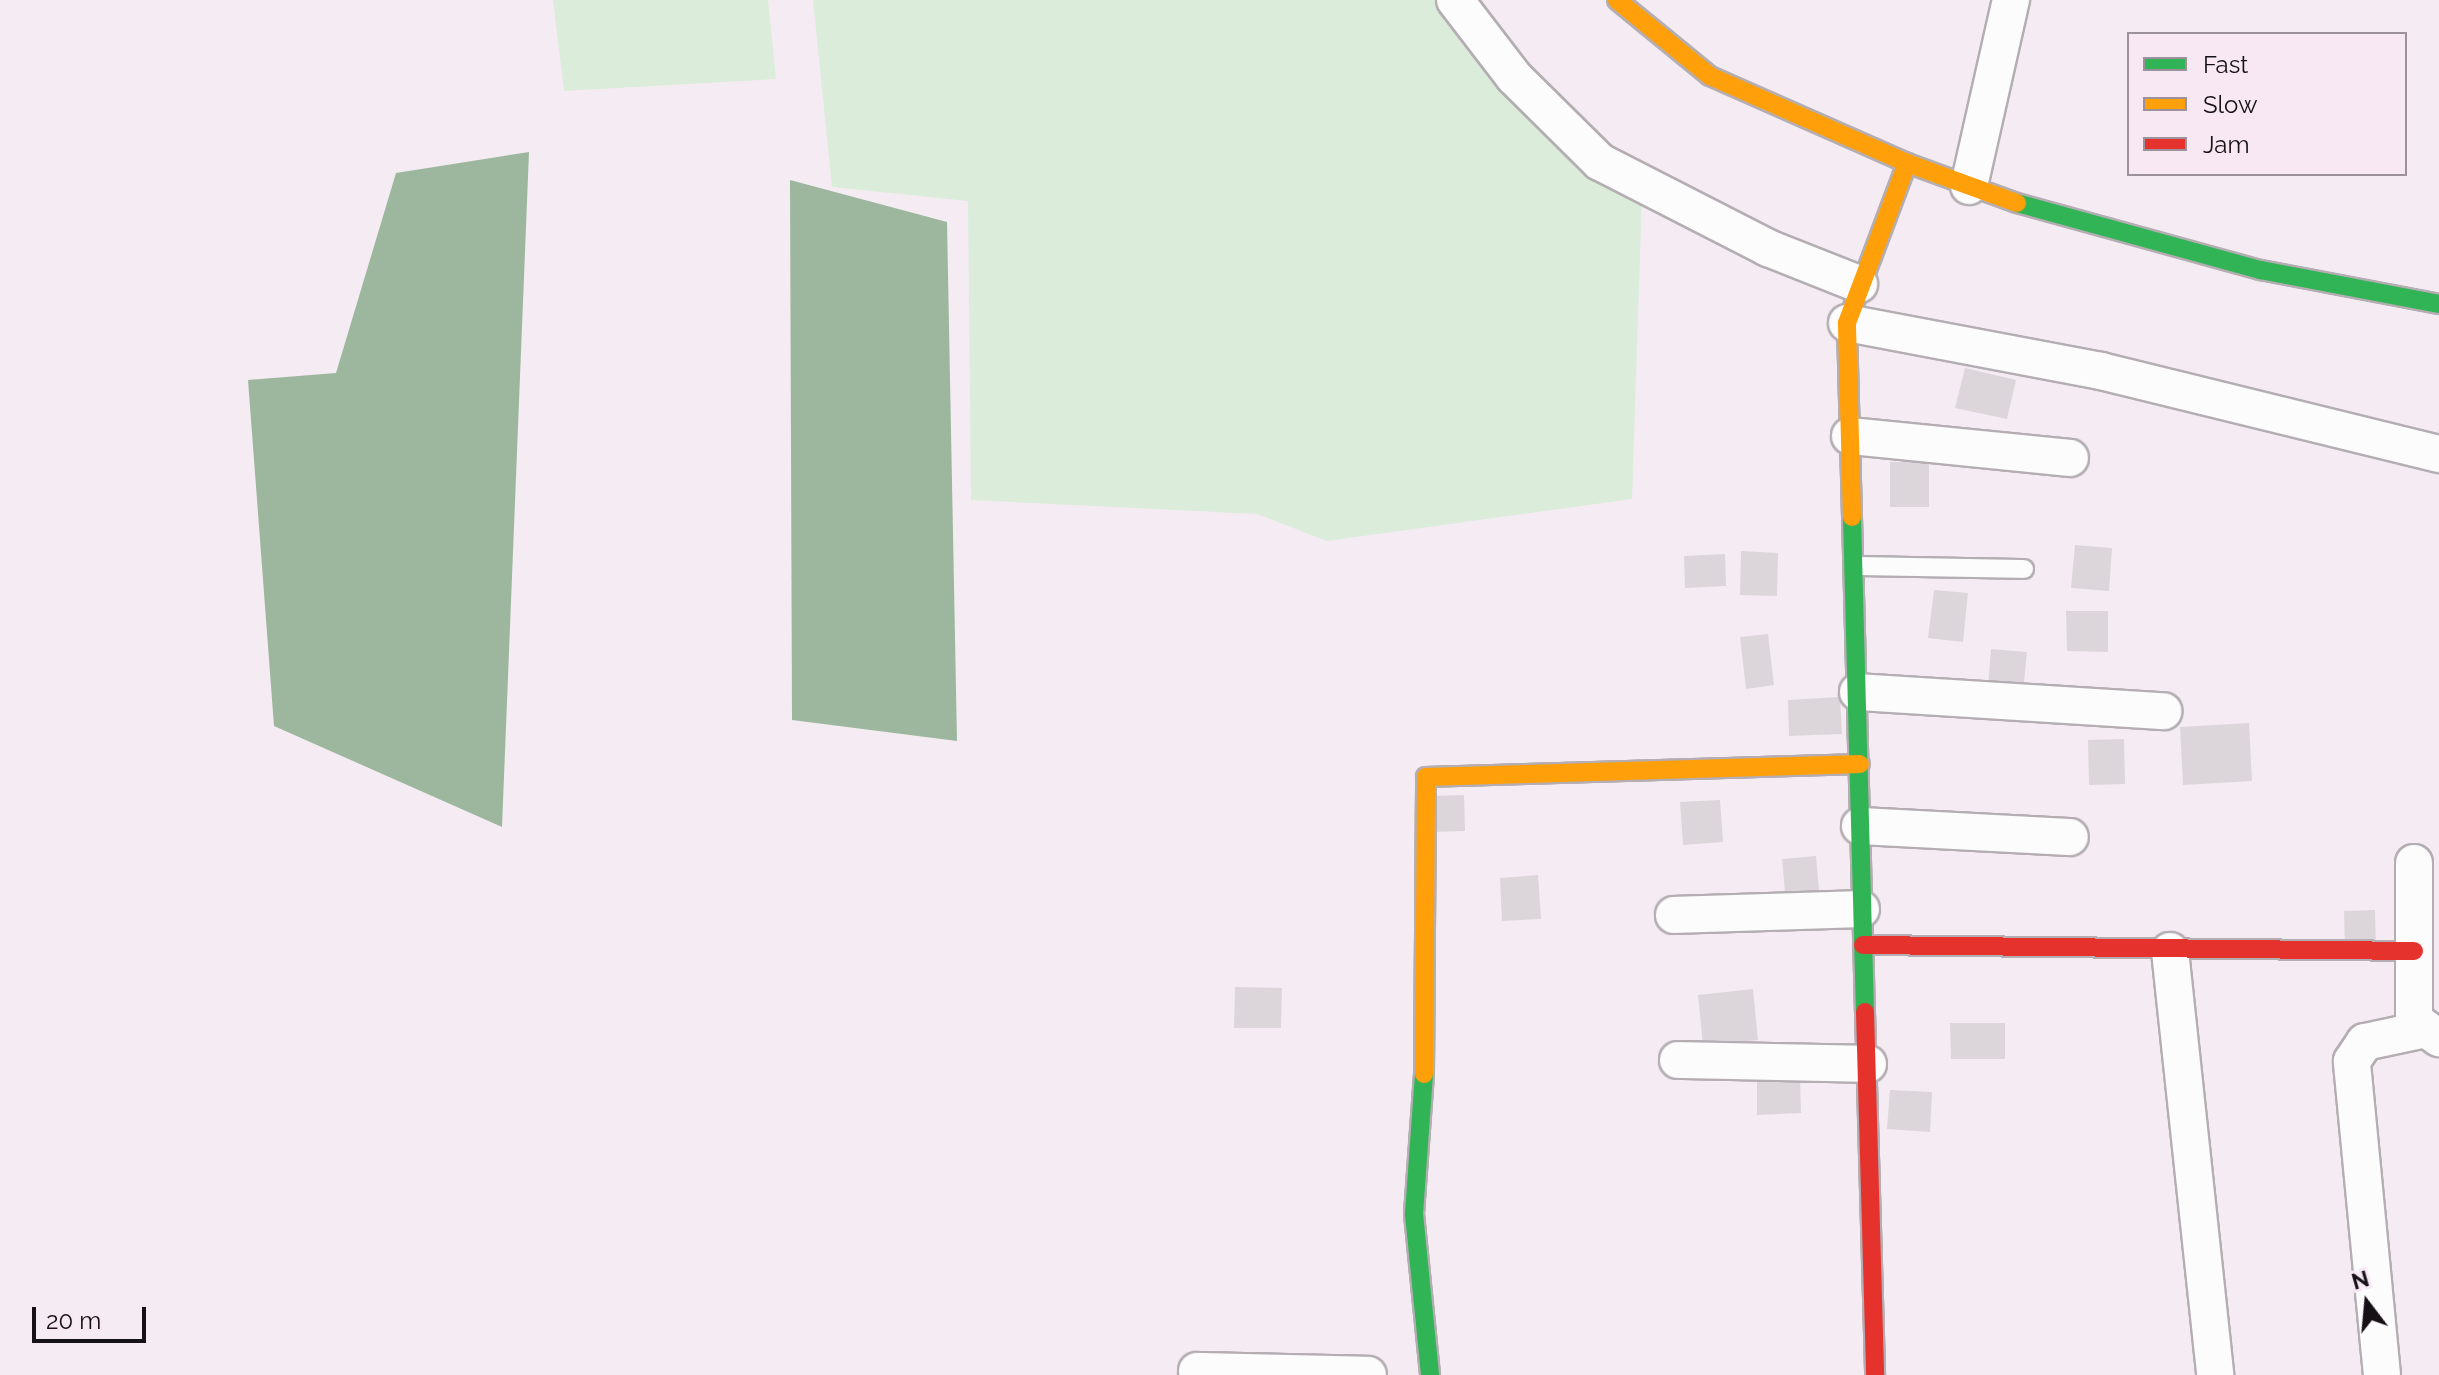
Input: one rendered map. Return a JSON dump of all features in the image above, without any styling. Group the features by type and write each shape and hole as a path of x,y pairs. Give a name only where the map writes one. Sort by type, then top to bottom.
{"street":[{"path":"1455,0 1514,77 1600,162 1768,248 1859,284"},
{"path":"1617,0 1710,76 1904,172 1969,186 2261,270 2439,304"},
{"path":"1969,186 2011,0"},
{"path":"1875,1375 1847,323 1859,284 1904,172"},
{"path":"1847,323 2101,371 2439,454"},
{"path":"1850,436 2070,458"},
{"path":"1858,692 2163,711"},
{"path":"1430,1375 1414,1214 1425,1060 1426,777 1438,772 1860,764"},
{"path":"1860,826 2070,837"},
{"path":"2414,863 2414,1020 2430,1034"},
{"path":"1674,915 1861,909"},
{"path":"1863,945 2170,951 2414,951"},
{"path":"2170,951 2215,1375"},
{"path":"2382,1375 2352,1061 2365,1042 2430,1034"},
{"path":"1678,1060 1868,1064"},
{"path":"1197,1371 1368,1375"}],"lane":[{"path":"1854,566 2024,569"}],"shaded area":[{"path":"553,0 768,0 776,79 564,91"},
{"path":"813,0 1443,0 1642,195 1632,499 1327,541 1257,514 971,500 968,201 832,187"},
{"path":"529,152 502,827 274,726 248,380 336,373 396,173"},
{"path":"790,180 947,222 957,741 792,720"}],"building":[{"path":"1965,368 2016,380 2007,419 1955,408"},
{"path":"1890,462 1929,462 1929,507 1890,507"},
{"path":"2075,545 2112,548 2109,591 2071,588"},
{"path":"1741,551 1778,553 1777,596 1740,595"},
{"path":"1725,554 1726,586 1685,588 1684,556"},
{"path":"1934,590 1968,593 1963,642 1928,638"},
{"path":"2066,611 2108,611 2108,652 2067,651"},
{"path":"1768,634 1774,685 1746,689 1740,637"},
{"path":"1991,649 2027,652 2023,692 1988,689"},
{"path":"1840,697 1842,734 1789,736 1788,700"},
{"path":"2249,723 2252,781 2183,785 2180,727"},
{"path":"2124,739 2125,784 2089,785 2088,740"},
{"path":"1464,795 1465,831 1432,832 1430,796"},
{"path":"1720,800 1723,842 1683,845 1680,802"},
{"path":"1816,856 1820,901 1786,903 1782,859"},
{"path":"1538,875 1541,919 1502,921 1500,878"},
{"path":"2375,910 2376,949 2345,950 2344,911"},
{"path":"1235,987 1282,988 1281,1028 1234,1028"},
{"path":"1753,989 1758,1040 1703,1045 1698,995"},
{"path":"1950,1023 2005,1023 2005,1059 1951,1059"},
{"path":"1800,1079 1801,1113 1757,1115 1757,1081"},
{"path":"1890,1090 1932,1092 1930,1132 1887,1129"}],"traffic: fast":[{"path":"2017,203 2261,270 2439,304"},
{"path":"1852,517 1865,1012"},
{"path":"1424,1074 1414,1214 1430,1375"}],"traffic: slow":[{"path":"1617,0 1710,76 1907,163 2017,203"},
{"path":"1852,517 1847,323 1907,163"},
{"path":"1424,1074 1426,777 1860,764"}],"traffic: jam":[{"path":"1863,945 2414,951"},
{"path":"1865,1012 1875,1375"}]}
